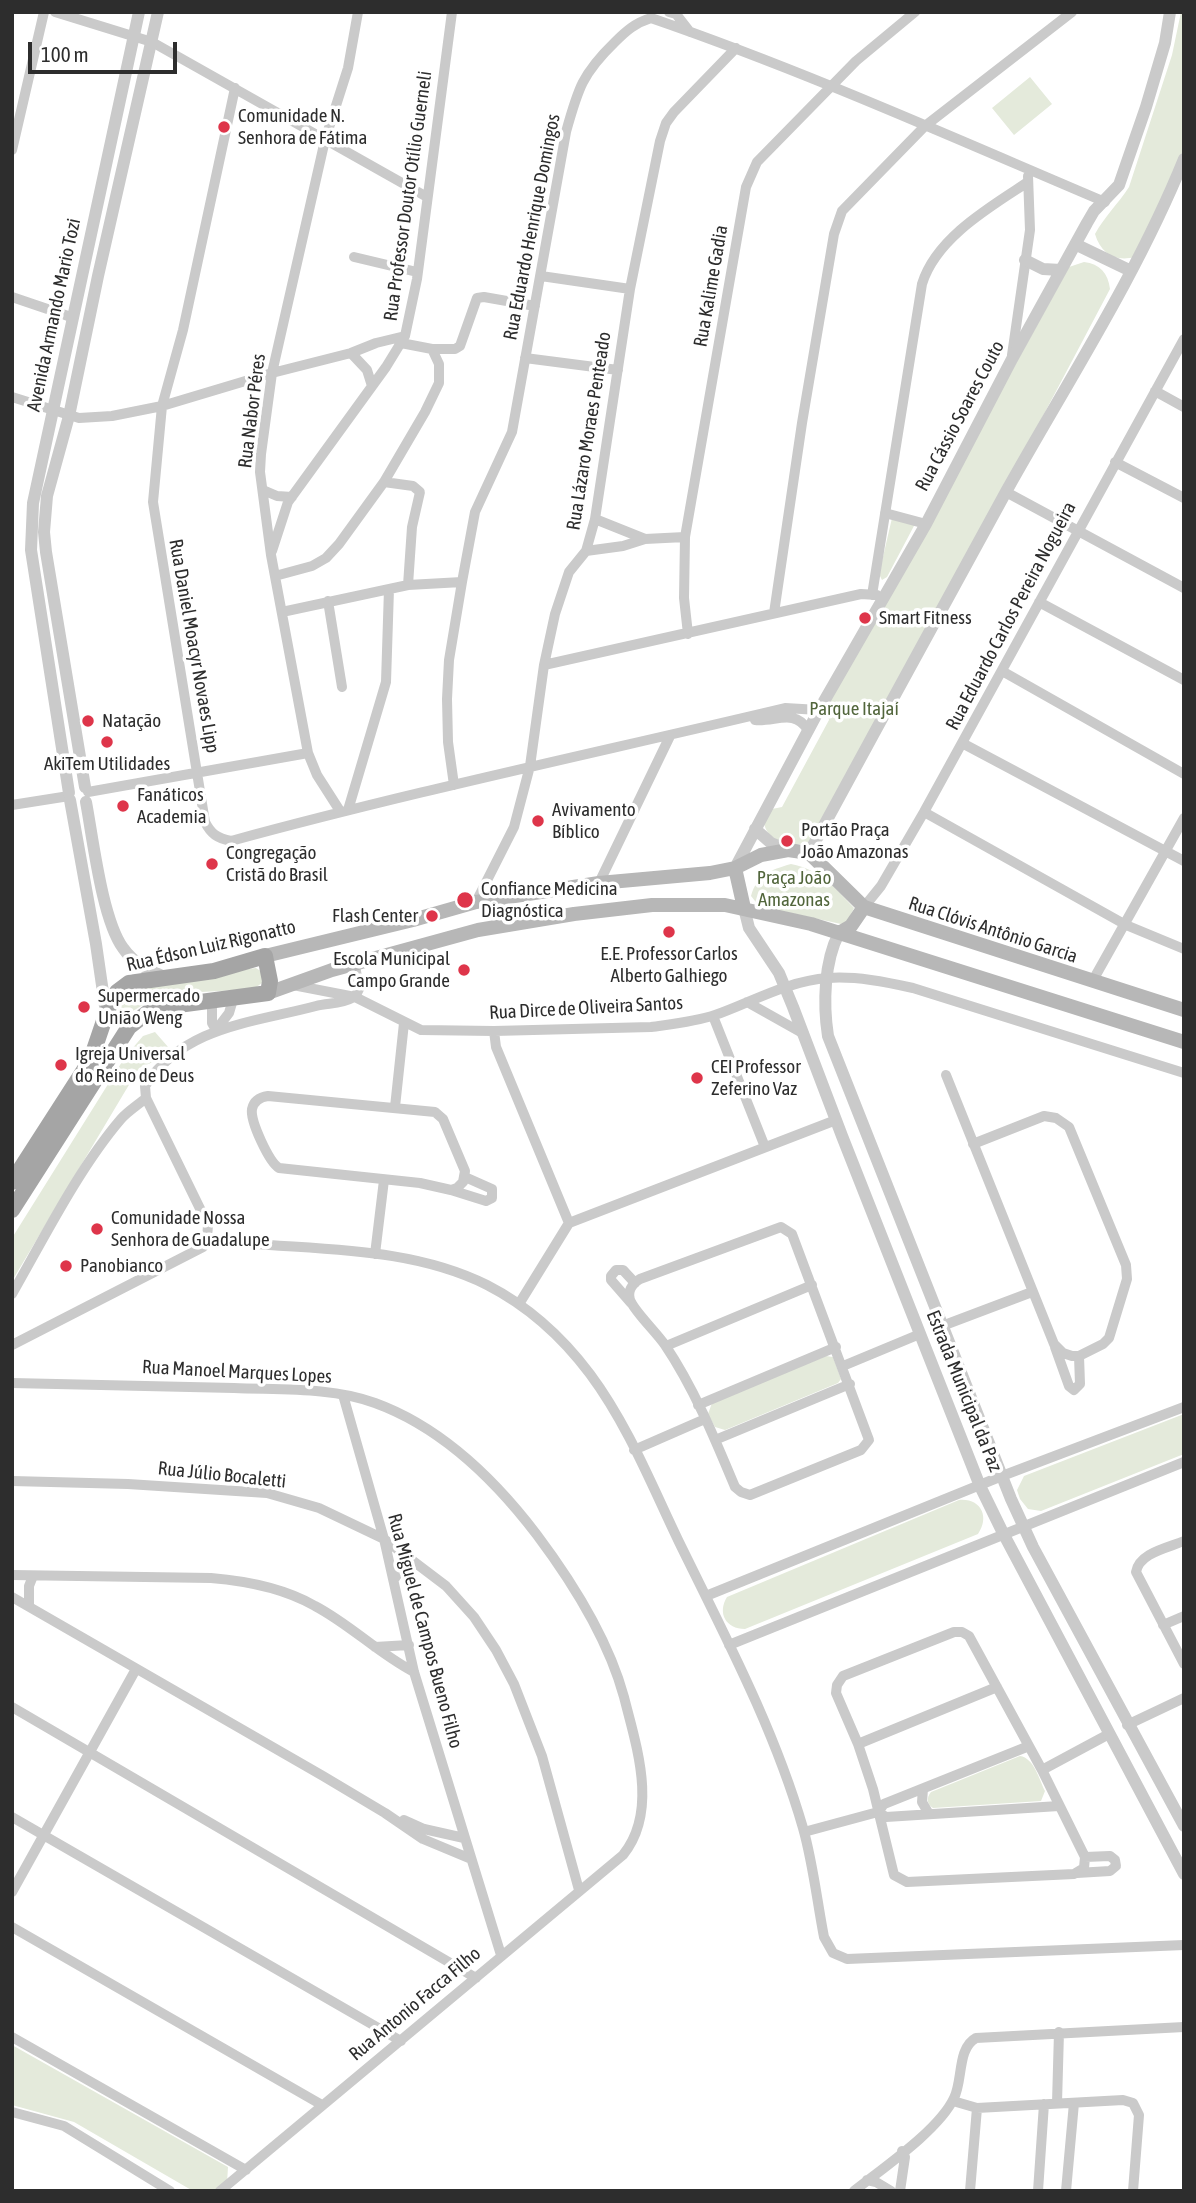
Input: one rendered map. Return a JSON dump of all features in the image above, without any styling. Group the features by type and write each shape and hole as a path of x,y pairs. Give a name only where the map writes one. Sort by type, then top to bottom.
{"main road":[{"path":"788,850 809,853"},
{"name":"Rua Édson Luiz Rigonatto","path":"12,1181 86,1067 113,996 129,984 214,971 476,902 606,883 735,869 761,855 788,850"},
{"name":"Rua Clóvis Antônio Garcia","path":"809,853 863,907 1184,1010"},
{"path":"735,869 744,908"},
{"path":"12,1210 129,1027 147,1013 163,1007 268,993 332,970 478,930 574,914 683,904 725,905 788,917 1184,1042"},
{"path":"839,933 851,926 863,907"},
{"path":"265,956 270,981 268,993"},
{"path":"106,1013 110,1024 129,1027"}],"street":[{"path":"12,150 44,12"},
{"path":"55,12 152,42 427,197"},
{"name":"Avenida Armando Mario Tozi","path":"106,1013 69,796 30,539 40,466 54,412 71,317 91,238 139,12"},
{"name":"Avenida Armando Mario Tozi","path":"158,12 69,416 47,496 44,532 104,898 122,948 149,971 171,979"},
{"name":"Rua Nabor Péres","path":"344,810 317,775 308,754 271,555 261,454 272,373 325,140 348,68 358,12"},
{"name":"Rua Professor Doutor Otílio Guerneli","path":"271,555 283,512 292,497 402,340 417,272 452,12"},
{"path":"669,12 676,14 690,32"},
{"name":"Rua Kalime Gadia","path":"688,634 684,598 685,537 746,187 757,162 856,61 915,12"},
{"path":"774,612 802,423 837,221 842,211 925,126 1072,12"},
{"name":"Rua Cássio Soares Couto","path":"735,869 878,595 926,524 1090,217 1119,185 1165,43 1170,12"},
{"name":"Rua Eduardo Henrique Domingos","path":"454,785 447,742 447,699 449,660 461,582 475,512 512,432 566,132 576,95 593,64 638,22 651,18 736,48 925,126 1028,176 1105,202"},
{"name":"Rua Lázaro Moraes Penteado","path":"476,902 514,827 530,766 544,665 563,584 586,551 595,519 630,289 660,141 666,123 674,112 736,48"},
{"name":"Rua Daniel Moacyr Novaes Lipp","path":"235,88 183,330 162,406 153,502 205,822 211,833 231,841 344,810 794,707 819,710"},
{"path":"12,97 24,101"},
{"path":"809,853 1006,492 1155,227 1184,159"},
{"path":"1012,359 1031,230 1028,176"},
{"path":"544,665 688,634 774,612 861,594 878,595 885,513 922,284 928,266 936,254 980,214 1028,176"},
{"path":"1077,245 1131,271"},
{"path":"354,257 417,272"},
{"path":"1025,260 1043,269 1061,270"},
{"path":"541,276 630,289"},
{"path":"12,297 71,317"},
{"path":"12,397 54,412 89,419 162,406 351,353 376,342 402,340 432,349 455,349 460,346 477,298 535,306"},
{"name":"Rua Eduardo Carlos Pereira Nogueira","path":"863,907 881,886 924,812 1184,339"},
{"path":"275,576 312,566 326,558 384,482 439,383 439,364 432,349"},
{"path":"351,353 367,370 372,386"},
{"path":"525,358 618,370"},
{"path":"1155,391 1184,407"},
{"path":"1115,462 1184,498"},
{"path":"384,482 413,486 419,492 412,527 408,585"},
{"path":"263,490 277,496 292,497"},
{"path":"1006,492 1184,588"},
{"path":"885,513 926,524"},
{"path":"595,519 645,539"},
{"path":"586,551 623,546 645,539 685,537"},
{"path":"282,612 408,585 461,582"},
{"path":"344,810 386,682 389,589"},
{"path":"328,601 342,687"},
{"path":"1039,603 1184,680"},
{"path":"1002,671 1184,774"},
{"name":"Rua Daniel Moacyr Novaes Lipp","path":"746,718 769,720 789,716 797,718 808,730"},
{"path":"606,883 608,867 670,736"},
{"path":"962,743 1184,861"},
{"path":"12,805 69,796 77,805 87,794 198,771 308,754"},
{"path":"924,812 1126,925 1184,949"},
{"path":"1092,982 1184,818"},
{"path":"755,828 771,843 788,850"},
{"path":"490,876 494,899"},
{"path":"89,901 104,898"},
{"name":"Estrada Municipal da Paz","path":"744,908 749,928 779,973 785,987 980,1486 1184,1874"},
{"name":"Estrada Municipal da Paz","path":"839,933 828,957 828,1036 856,1109 1023,1525 1184,1826"},
{"path":"12,1345 203,1247 207,1239 208,1225 146,1098 145,1086 161,1064 216,1030 348,1001 355,997 359,989 355,965"},
{"name":"Rua Dirce de Oliveira Santos","path":"293,985 355,997 421,1030 494,1031 651,1027 713,1016 785,987 827,978 882,981 914,988 1184,1073"},
{"path":"216,1030 229,1013 234,996"},
{"path":"212,999 212,1023 216,1030"},
{"path":"747,1002 804,1034"},
{"path":"713,1016 765,1147"},
{"path":"395,1107 404,1023"},
{"path":"494,1031 496,1047 569,1223"},
{"path":"946,1075 1069,1386 1074,1390 1080,1384 1079,1356"},
{"path":"451,1189 461,1185 465,1171 441,1116 431,1110 268,1096 257,1100 252,1112 270,1161 275,1166 420,1183 451,1189 486,1201 492,1198 492,1189 465,1177"},
{"path":"12,1294 64,1204 104,1143 123,1117 146,1098"},
{"path":"519,1304 569,1223 856,1109"},
{"path":"973,1143 1044,1116 1056,1118 1069,1127 1128,1273 1109,1338 1099,1347 1079,1356 1068,1355 1054,1344"},
{"path":"375,1254 384,1180"},
{"path":"632,1304 629,1294 635,1283 782,1227 792,1234 870,1436 868,1443 861,1450 745,1494 735,1487 705,1419 666,1346 611,1280 611,1276 616,1270 624,1270 635,1283"},
{"path":"207,1239 408,1257 441,1266 488,1286 519,1304 562,1341 590,1374 615,1412 763,1716 804,1832 824,1937 829,1948 842,1958 1184,1945"},
{"path":"666,1346 812,1285"},
{"path":"843,1366 1032,1292"},
{"path":"698,1405 836,1347"},
{"name":"Rua Manoel Marques Lopes","path":"12,1383 279,1390 342,1395 373,1402 400,1414 452,1447 511,1501 561,1567 595,1625 620,1682 639,1758 641,1809 639,1826 632,1844"},
{"path":"715,1440 850,1384"},
{"name":"Rua Miguel de Campos Bueno Filho","path":"342,1395 384,1539 414,1672 501,1955"},
{"path":"706,1596 1002,1476 1184,1407"},
{"path":"634,1450 705,1419"},
{"path":"729,1645 1184,1462"},
{"name":"Rua Júlio Bocaletti","path":"12,1480 152,1485 267,1493 319,1508 384,1539 446,1586 474,1617 514,1684 542,1756 579,1890"},
{"path":"1184,1541 1145,1557 1136,1568 1136,1576 1184,1664"},
{"path":"394,1578 399,1572 417,1564"},
{"path":"12,1574 211,1578 239,1581 307,1601 384,1656 414,1672"},
{"path":"29,1606 29,1586 33,1576"},
{"path":"12,1597 385,1813 423,1839 471,1859"},
{"path":"1163,1625 1184,1616"},
{"path":"1074,1874 1084,1868 1085,1857 1042,1770 968,1636 958,1631 843,1676 838,1682 836,1693 858,1744 893,1871 902,1881 1074,1874 1110,1871 1116,1866 1115,1860 1110,1856 1085,1857"},
{"path":"374,1647 409,1645"},
{"path":"12,1892 136,1669"},
{"path":"858,1744 997,1687"},
{"path":"1042,1770 1184,1698"},
{"path":"12,1707 476,1978"},
{"path":"804,1832 878,1812 884,1804 1028,1746"},
{"path":"923,1789 922,1802 929,1814"},
{"path":"878,1812 886,1817 1059,1806"},
{"path":"385,1813 425,1829 464,1838"},
{"path":"12,1817 401,2041"},
{"name":"Rua Antonio Facca Filho","path":"220,2191 623,1855 632,1844"},
{"path":"12,1927 322,2105"},
{"path":"854,2191 942,2118 959,2087 964,2052 971,2041 1059,2032 1184,2027"},
{"path":"1057,2103 1059,2032"},
{"path":"12,2037 246,2170"},
{"path":"953,2101 977,2108 1124,2100 1135,2104 1139,2115 1133,2191"},
{"path":"1066,2191 1074,2103"},
{"path":"1038,2191 1044,2104"},
{"path":"970,2191 977,2108"},
{"path":"12,2112 64,2126 170,2191"},
{"path":"900,2191 905,2157 902,2151"},
{"path":"867,2180 891,2191"}],"green space":[{"path":"1181,12 1184,12 1184,148 1155,220 1135,257 1115,257 1101,247 1095,234 1129,187 1172,55"},
{"path":"1030,77 1052,104 1014,135 992,108"},
{"name":"Parque Itajaí","path":"1084,262 1102,270 1110,289 1035,431 809,842 789,844 775,839 766,830 764,823 772,809 782,807 829,720 826,708 1069,267"},
{"path":"892,518 915,524 887,577 882,580 879,574"},
{"name":"Praça João Amazonas","path":"791,864 811,870 840,893 854,908 847,922 841,924 759,906 751,896 757,883 771,871"},
{"path":"256,968 262,972 263,982 254,989 165,997 134,1011 121,1022 114,1022 110,1016 120,994 140,984"},
{"path":"155,1032 169,1048 153,1062 139,1068 12,1281 12,1238 125,1057 143,1036"},
{"path":"826,1356 833,1357 841,1379 838,1383 725,1430 715,1427 708,1414 712,1403"},
{"path":"1184,1414 1184,1454 1041,1511 1028,1509 1020,1499 1017,1490 1024,1476"},
{"path":"959,1500 973,1502 981,1510 983,1521 978,1534 745,1629 733,1626 725,1619 723,1609 727,1597"},
{"path":"1020,1756 1029,1761 1038,1775 1045,1791 1041,1801 933,1808 928,1803 931,1792"},
{"path":"12,2045 228,2167 227,2183 216,2191 193,2191 74,2122 12,2105"}],"place":[{"name":"Comunidade N. Senhora de Fátima","path":"224,127"},
{"name":"Smart Fitness","path":"865,618"},
{"name":"Natação","path":"88,721"},
{"name":"AkiTem Utilidades","path":"107,742"},
{"name":"Fanáticos Academia","path":"123,806"},
{"name":"Avivamento Bíblico","path":"538,821"},
{"name":"Portão Praça João Amazonas","path":"787,841"},
{"name":"Congregação Cristã do Brasil","path":"212,864"},
{"name":"Confiance Medicina Diagnóstica","path":"465,900"},
{"name":"Flash Center","path":"432,916"},
{"name":"E.E. Professor Carlos Alberto Galhiego","path":"669,932"},
{"name":"Escola Municipal Campo Grande","path":"464,970"},
{"name":"Supermercado União Weng","path":"84,1007"},
{"name":"Igreja Universal do Reino de Deus","path":"61,1065"},
{"name":"CEI Professor Zeferino Vaz","path":"697,1078"},
{"name":"Comunidade Nossa Senhora de Guadalupe","path":"97,1229"},
{"name":"Panobianco","path":"66,1266"}]}
